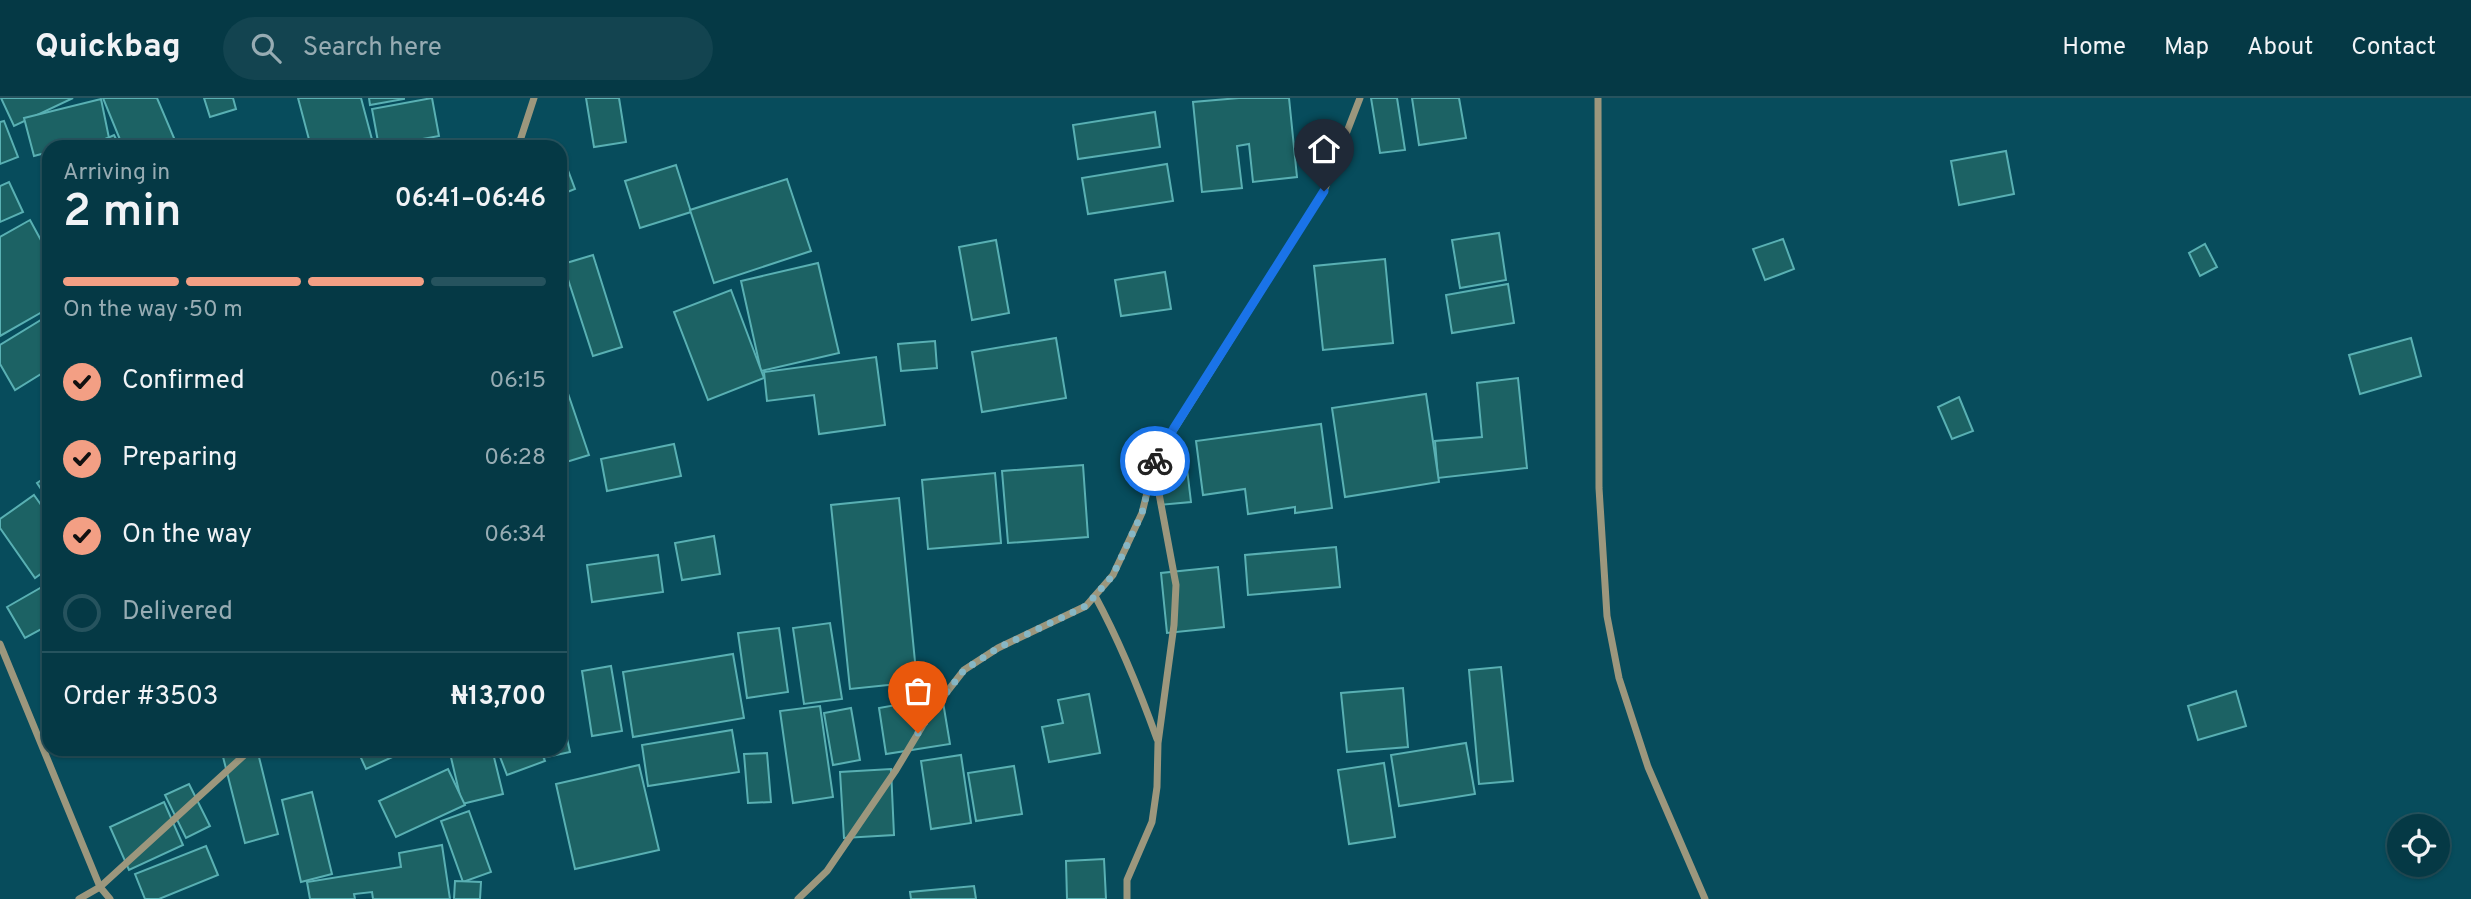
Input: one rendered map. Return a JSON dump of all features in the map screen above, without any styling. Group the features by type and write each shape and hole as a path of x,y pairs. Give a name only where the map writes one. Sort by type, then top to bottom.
{"street":[{"path":"520,140 534,98"},
{"path":"798,899 827,871 896,771 929,715 964,670 998,648 1086,606 1113,575 1142,513 1156,460 1324,191 1360,98"},
{"path":"1598,98 1599,488 1607,616 1619,678 1648,767 1705,899"},
{"path":"1127,899 1127,880 1152,822 1157,787 1158,743 1174,625 1176,585 1154,468"},
{"path":"1095,596 1133,673 1158,743"},
{"path":"0,643 42,745"},
{"path":"46,756 100,887 110,899"},
{"path":"79,899 100,887 243,756"}],"building":[{"path":"1,98 73,98 14,126"},
{"path":"103,98 157,98 175,140 120,140"},
{"path":"204,98 233,98 236,109 210,117"},
{"path":"298,98 361,98 372,140 309,140"},
{"path":"369,98 404,98 404,99 370,105"},
{"path":"432,98 439,136 417,140 378,140 372,109"},
{"path":"586,98 619,98 626,142 594,147"},
{"path":"1289,98 1297,177 1253,182 1249,144 1237,146 1242,188 1202,192 1193,102"},
{"path":"1371,98 1397,98 1405,150 1380,153"},
{"path":"1412,98 1459,98 1466,138 1419,145"},
{"path":"101,99 109,138 42,140 42,154 34,156 24,118"},
{"path":"1155,112 1160,147 1078,159 1073,125"},
{"path":"4,121 18,157 0,164 0,122"},
{"path":"114,135 116,140 103,140"},
{"path":"2006,151 2014,194 1959,205 1951,161"},
{"path":"1167,164 1173,201 1088,214 1082,178"},
{"path":"676,165 691,212 640,228 625,181"},
{"path":"567,168 575,189 567,192"},
{"path":"787,179 811,251 714,283 690,210"},
{"path":"9,182 23,212 0,222 0,186"},
{"path":"30,220 42,242 42,312 0,336 0,237"},
{"path":"1499,233 1506,280 1460,288 1452,240"},
{"path":"1783,239 1794,269 1765,280 1753,249"},
{"path":"996,240 1009,313 972,320 959,247"},
{"path":"2205,244 2217,267 2200,276 2189,253"},
{"path":"593,255 622,347 593,356 567,276 567,263"},
{"path":"1385,259 1393,343 1323,350 1314,266"},
{"path":"818,263 839,353 761,371 741,281"},
{"path":"1165,272 1171,309 1121,316 1115,280"},
{"path":"1508,284 1514,323 1452,333 1446,295"},
{"path":"731,290 764,378 708,400 674,312"},
{"path":"42,319 42,373 15,390 0,364 0,345"},
{"path":"1056,338 1066,398 982,412 972,352"},
{"path":"2411,338 2421,376 2360,394 2349,355"},
{"path":"935,341 937,368 901,371 898,344"},
{"path":"876,357 885,425 819,434 814,395 767,401 764,372"},
{"path":"1518,378 1527,468 1438,478 1435,441 1482,437 1477,383"},
{"path":"567,391 589,455 567,462"},
{"path":"1426,394 1439,482 1345,497 1332,408"},
{"path":"1959,397 1973,431 1952,439 1938,407"},
{"path":"1321,424 1332,508 1295,513 1295,507 1248,514 1245,489 1203,495 1196,441"},
{"path":"674,444 681,476 607,491 601,459"},
{"path":"1184,444 1191,502 1159,505 1153,448"},
{"path":"1083,465 1088,537 1008,543 1002,471"},
{"path":"995,473 1001,543 928,549 922,480"},
{"path":"34,495 42,506 42,573 35,578 0,528 0,519"},
{"path":"899,498 917,682 850,689 831,505"},
{"path":"714,536 720,574 682,580 675,543"},
{"path":"1336,547 1340,587 1248,595 1245,555"},
{"path":"658,555 663,592 592,602 587,565"},
{"path":"1218,567 1224,627 1167,633 1161,573"},
{"path":"42,587 42,629 25,638 7,607"},
{"path":"830,623 842,699 804,704 793,628"},
{"path":"779,628 788,692 747,698 738,633"},
{"path":"733,654 744,718 633,737 623,672"},
{"path":"611,666 622,731 592,736 582,671"},
{"path":"1501,667 1513,781 1479,784 1469,670"},
{"path":"939,678 950,744 886,754 879,708 913,702 910,683"},
{"path":"1403,688 1408,747 1347,752 1341,693"},
{"path":"2236,691 2246,726 2198,740 2188,706"},
{"path":"1089,694 1100,753 1049,762 1042,727 1063,723 1058,700"},
{"path":"820,706 833,797 793,803 780,711"},
{"path":"851,708 860,760 833,765 824,713"},
{"path":"732,730 739,772 648,786 642,745"},
{"path":"1466,743 1475,794 1399,806 1391,755"},
{"path":"767,753 771,802 748,803 744,754"},
{"path":"961,755 971,823 931,829 921,761"},
{"path":"223,756 259,756 278,834 245,843"},
{"path":"360,756 395,756 366,769"},
{"path":"451,756 494,756 503,794 462,804"},
{"path":"500,756 543,756 545,761 507,775"},
{"path":"1384,763 1395,837 1349,844 1338,770"},
{"path":"639,765 659,850 575,869 556,784"},
{"path":"1014,766 1022,814 976,821 968,773"},
{"path":"448,769 465,805 396,837 379,801"},
{"path":"891,769 894,835 844,838 840,772"},
{"path":"189,784 210,826 186,838 165,795"},
{"path":"312,792 332,874 301,882 282,800"},
{"path":"164,802 183,845 129,870 110,827"},
{"path":"469,811 491,872 463,882 441,821"},
{"path":"442,845 450,899 373,899 372,892 354,894 355,899 310,899 307,882 401,867 399,853"},
{"path":"206,846 218,875 159,899 145,899 135,874"},
{"path":"1104,859 1106,899 1067,899 1066,861"},
{"path":"455,881 481,882 480,899 454,899"},
{"path":"974,886 976,899 911,899 910,892"}],"way so far":[{"path":"918,733 964,670 998,648 1086,606 1113,575 1142,513 1155,461"}],"route":[{"path":"1155,461 1324,191"}]}
